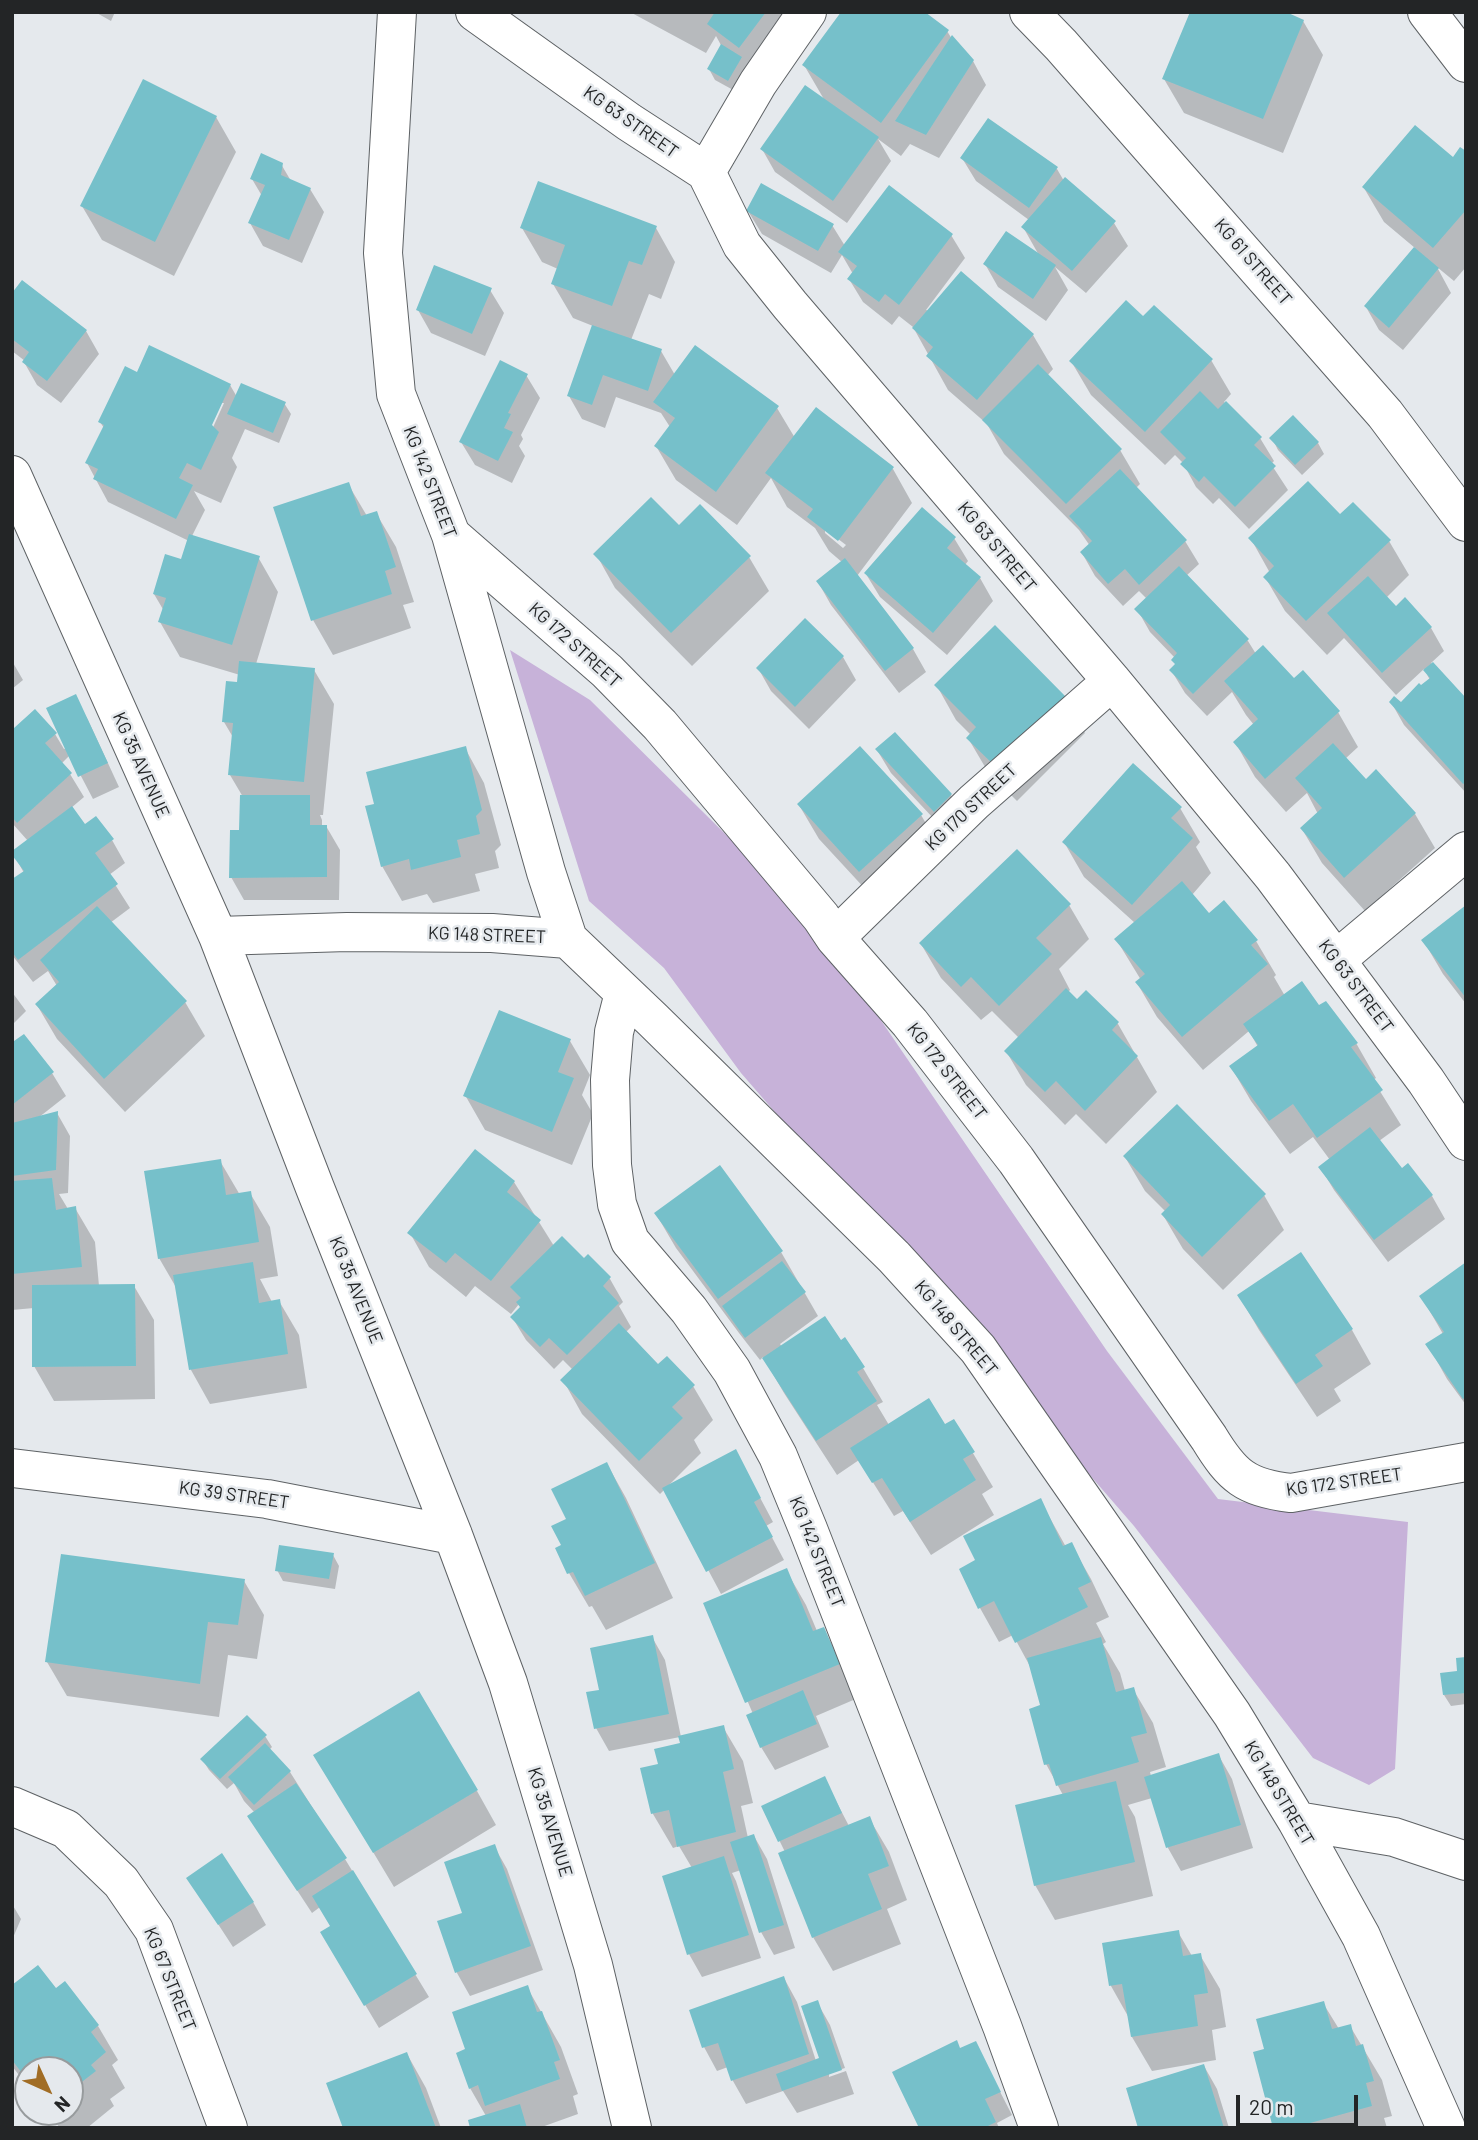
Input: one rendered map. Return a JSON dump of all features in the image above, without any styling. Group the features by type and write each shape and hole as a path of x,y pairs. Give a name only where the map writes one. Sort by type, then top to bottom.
{"street":[{"name":"KG 142 STREET","path":"397,12 383,253 396,394 451,535 546,872 568,939"},
{"name":"KG 63 STREET","path":"475,12 629,122 706,172 742,245 790,305 1112,681 1273,876 1426,1080 1466,1141"},
{"path":"706,172 758,83 807,12"},
{"name":"KG 61 STREET","path":"1029,12 1385,414 1466,522"},
{"path":"1427,12 1466,63"},
{"name":"KG 35 AVENUE","path":"12,475 218,936 453,1535 508,1683 593,1965 632,2128"},
{"name":"KG 172 STREET","path":"451,535 607,671 660,725 821,917 835,938 910,1023 1016,1160 1226,1465 1247,1482 1269,1490 1291,1493 1466,1462"},
{"name":"KG 170 STREET","path":"835,938 974,802 1112,681"},
{"path":"1336,960 1466,850"},
{"name":"KG 148 STREET","path":"218,936 347,932 492,933 568,939 624,993 894,1257 978,1349 1232,1714 1297,1821 1361,1936 1446,2128"},
{"name":"KG 142 STREET","path":"624,993 614,1032 610,1080 612,1165 617,1204 630,1241 689,1310 732,1371 778,1456 997,2013 1039,2128"},
{"name":"KG 39 STREET","path":"12,1468 267,1499 453,1535"},
{"name":"KG 67 STREET","path":"12,1806 66,1829 121,1882 154,1930 228,2128"},
{"path":"1297,1821 1394,1837 1466,1861"}],"shaded area":[{"path":"510,650 590,700 813,921 1107,1351 1218,1499 1408,1522 1395,1769 1369,1785 1313,1758 1134,1526 741,1073 664,968 589,901"}],"building":[{"path":"715,12 766,12 739,48 707,24"},
{"path":"841,12 925,12 949,30 881,123 802,65"},
{"path":"1190,12 1286,12 1304,20 1263,119 1162,79"},
{"path":"952,35 974,60 926,135 895,121"},
{"path":"721,44 742,57 728,81 707,69"},
{"path":"143,79 217,116 155,242 80,206"},
{"path":"805,85 879,137 833,201 760,149"},
{"path":"988,118 1058,167 1029,208 960,158"},
{"path":"1415,125 1453,157 1460,147 1466,151 1466,210 1433,248 1362,187"},
{"path":"261,153 283,163 281,175 311,188 289,240 248,223 265,185 250,179"},
{"path":"1065,177 1116,221 1072,271 1021,227"},
{"path":"538,181 657,226 642,265 629,261 612,306 551,284 565,245 520,228"},
{"path":"761,183 834,224 818,251 746,211"},
{"path":"889,185 953,234 899,305 885,294 879,302 847,279 857,266 838,252"},
{"path":"1006,231 1056,265 1033,299 983,264"},
{"path":"1414,247 1439,268 1389,328 1364,306"},
{"path":"434,265 492,288 472,334 416,310"},
{"path":"961,271 1034,334 977,400 926,356 933,347 912,328"},
{"path":"22,280 87,330 47,381 22,362 29,352 12,339 12,293"},
{"path":"1126,300 1143,316 1154,305 1213,359 1145,432 1069,361"},
{"path":"592,325 662,349 648,391 603,375 592,405 567,396"},
{"path":"149,345 231,384 212,425 219,432 201,470 187,463 179,478 193,485 176,519 93,479 98,469 85,463 104,425 98,422 125,366 137,372"},
{"path":"695,345 779,406 716,492 654,446 675,418 653,402"},
{"path":"500,360 528,374 508,413 511,414 504,428 513,432 498,461 459,442"},
{"path":"1038,364 1122,449 1066,504 982,420"},
{"path":"241,383 286,402 273,433 227,414"},
{"path":"1200,391 1218,409 1226,401 1262,437 1254,445 1276,466 1235,507 1204,476 1199,482 1180,464 1186,458 1160,432"},
{"path":"816,407 894,467 838,541 807,517 813,509 765,473"},
{"path":"1293,415 1319,442 1295,465 1269,438"},
{"path":"1120,469 1187,540 1139,585 1125,569 1108,584 1080,552 1092,541 1069,516"},
{"path":"1308,481 1340,514 1353,502 1391,540 1306,621 1263,577 1274,566 1248,538"},
{"path":"349,482 361,516 377,511 396,567 385,571 392,594 311,621 273,507"},
{"path":"651,497 679,525 700,504 751,556 671,633 593,554"},
{"path":"922,507 956,537 947,548 981,577 933,633 864,573"},
{"path":"189,534 260,556 232,645 158,622 166,598 153,594 165,554 181,559"},
{"path":"845,558 914,648 885,671 816,581"},
{"path":"1179,566 1249,639 1193,694 1169,670 1175,664 1171,660 1177,653 1134,609"},
{"path":"1368,576 1396,606 1405,597 1432,627 1382,673 1327,613"},
{"path":"805,618 844,656 795,707 756,668"},
{"path":"995,625 1067,698 997,768 966,738 976,727 934,685"},
{"path":"1263,645 1294,678 1303,670 1340,711 1265,779 1233,742 1258,719 1224,681"},
{"path":"239,661 315,668 304,782 228,775 233,723 222,722 226,681 237,682"},
{"path":"1433,662 1466,698 1466,782 1463,784 1389,702 1394,696 1401,702 1419,683 1421,685 1430,678 1423,670"},
{"path":"76,694 108,763 78,777 46,708"},
{"path":"35,709 57,733 45,743 72,773 17,823 12,817 12,726 14,728"},
{"path":"895,732 952,794 934,812 875,749"},
{"path":"1333,743 1366,779 1376,769 1416,813 1344,878 1300,828 1322,808 1295,778"},
{"path":"466,746 482,810 476,816 480,834 457,840 461,857 411,870 409,859 381,867 365,806 374,804 366,772"},
{"path":"860,746 923,814 859,872 797,804"},
{"path":"1133,763 1182,807 1171,818 1193,838 1132,905 1062,842"},
{"path":"240,795 310,795 310,825 327,825 327,877 229,878 230,830 239,830"},
{"path":"72,806 85,824 96,816 114,839 95,853 118,884 18,960 12,952 12,879 24,871 12,851"},
{"path":"1017,849 1071,904 1036,938 1052,954 999,1006 971,977 961,987 919,943"},
{"path":"1182,881 1209,913 1224,900 1258,940 1251,945 1268,964 1182,1037 1135,982 1145,974 1114,939"},
{"path":"1466,905 1466,998 1421,940"},
{"path":"97,906 187,1001 104,1079 35,1004 59,982 40,960"},
{"path":"1302,981 1319,1005 1326,1001 1358,1043 1351,1047 1383,1090 1317,1138 1293,1104 1269,1121 1229,1066 1258,1045 1243,1024"},
{"path":"1066,988 1077,999 1086,990 1119,1022 1112,1030 1138,1056 1085,1111 1056,1081 1045,1092 1004,1051"},
{"path":"499,1010 571,1039 558,1072 574,1078 552,1132 463,1096"},
{"path":"24,1034 54,1072 12,1105 12,1039 14,1041"},
{"path":"1177,1104 1266,1194 1202,1257 1161,1214 1170,1205 1123,1156"},
{"path":"58,1111 56,1170 12,1176 12,1123"},
{"path":"1370,1127 1402,1168 1408,1163 1433,1195 1374,1240 1318,1167"},
{"path":"475,1149 515,1181 507,1192 541,1220 491,1281 455,1253 446,1263 407,1233"},
{"path":"221,1159 226,1195 251,1191 259,1242 158,1259 144,1171"},
{"path":"720,1165 783,1251 718,1299 654,1213"},
{"path":"52,1178 56,1210 76,1206 82,1267 12,1274 12,1181"},
{"path":"562,1236 584,1258 588,1254 611,1277 603,1286 619,1303 567,1355 549,1338 540,1347 510,1317 520,1307 516,1302 521,1298 510,1287"},
{"path":"1301,1252 1353,1329 1315,1355 1323,1366 1296,1384 1237,1295"},
{"path":"782,1261 806,1292 745,1338 722,1306"},
{"path":"253,1262 259,1303 280,1299 288,1354 189,1370 173,1275"},
{"path":"1466,1262 1466,1397 1463,1399 1425,1344 1444,1332 1419,1296"},
{"path":"135,1284 136,1366 32,1367 32,1285"},
{"path":"825,1316 841,1340 845,1337 865,1367 857,1372 877,1401 816,1441 762,1358"},
{"path":"619,1323 658,1364 667,1356 695,1385 672,1407 683,1418 639,1461 560,1380"},
{"path":"929,1398 945,1424 954,1419 975,1452 963,1459 976,1480 910,1522 882,1478 872,1483 850,1448"},
{"path":"736,1449 761,1498 754,1502 773,1537 706,1572 662,1488"},
{"path":"607,1462 655,1563 585,1596 573,1572 567,1574 555,1548 561,1545 551,1526 566,1519 551,1489"},
{"path":"1041,1498 1063,1546 1072,1542 1091,1582 1078,1588 1088,1607 1015,1643 994,1601 978,1609 959,1569 975,1560 963,1536"},
{"path":"279,1545 334,1553 329,1579 275,1571"},
{"path":"61,1554 245,1579 238,1625 208,1622 200,1684 45,1662"},
{"path":"787,1568 813,1631 824,1627 840,1664 745,1703 703,1603"},
{"path":"653,1635 669,1714 594,1729 586,1692 599,1690 590,1648"},
{"path":"1101,1637 1116,1692 1134,1687 1147,1733 1131,1737 1139,1762 1056,1786 1049,1764 1044,1765 1029,1709 1040,1705 1027,1658"},
{"path":"1466,1657 1466,1693 1443,1695 1440,1673 1457,1671 1456,1658"},
{"path":"803,1690 817,1724 760,1748 746,1715"},
{"path":"419,1691 478,1790 373,1853 313,1755"},
{"path":"247,1715 267,1735 220,1779 200,1759"},
{"path":"724,1725 734,1769 723,1772 736,1832 677,1847 669,1810 651,1814 640,1768 658,1764 654,1749 680,1743 678,1736"},
{"path":"265,1743 291,1771 254,1805 228,1777"},
{"path":"1219,1753 1241,1825 1166,1848 1144,1777"},
{"path":"825,1776 842,1813 778,1842 761,1806"},
{"path":"1116,1781 1135,1862 1034,1886 1015,1805"},
{"path":"296,1783 347,1858 297,1891 247,1816"},
{"path":"870,1816 889,1866 868,1874 882,1909 812,1938 778,1853"},
{"path":"754,1834 784,1925 759,1933 730,1842"},
{"path":"495,1844 531,1946 455,1973 437,1921 462,1913 444,1862"},
{"path":"222,1853 254,1902 218,1925 186,1878"},
{"path":"724,1856 749,1935 687,1955 662,1876"},
{"path":"353,1870 417,1974 364,2006 320,1932 330,1926 312,1896"},
{"path":"1179,1930 1183,1956 1201,1953 1208,1993 1194,1995 1198,2026 1131,2037 1122,1984 1109,1986 1102,1943"},
{"path":"38,1965 56,1988 65,1981 99,2025 91,2032 106,2052 91,2065 96,2071 84,2080 84,2056 14,2056 14,2063 12,1985"},
{"path":"784,1976 809,2054 731,2081 718,2043 702,2048 689,2010"},
{"path":"528,1985 537,2012 542,2011 560,2060 554,2062 560,2079 485,2106 478,2085 469,2089 456,2053 465,2049 452,2012"},
{"path":"818,2000 842,2070 782,2091 776,2074 819,2058 801,2006"},
{"path":"1324,2001 1332,2029 1351,2024 1356,2046 1363,2044 1374,2081 1366,2083 1372,2106 1292,2128 1273,2128 1253,2052 1264,2049 1256,2019"},
{"path":"957,2040 960,2048 976,2041 1001,2092 985,2099 996,2122 984,2128 919,2128 892,2072"},
{"path":"407,2052 436,2128 343,2128 326,2083"},
{"path":"1204,2064 1224,2128 1138,2128 1126,2088"},
{"path":"520,2104 527,2128 470,2128 468,2120"}]}
